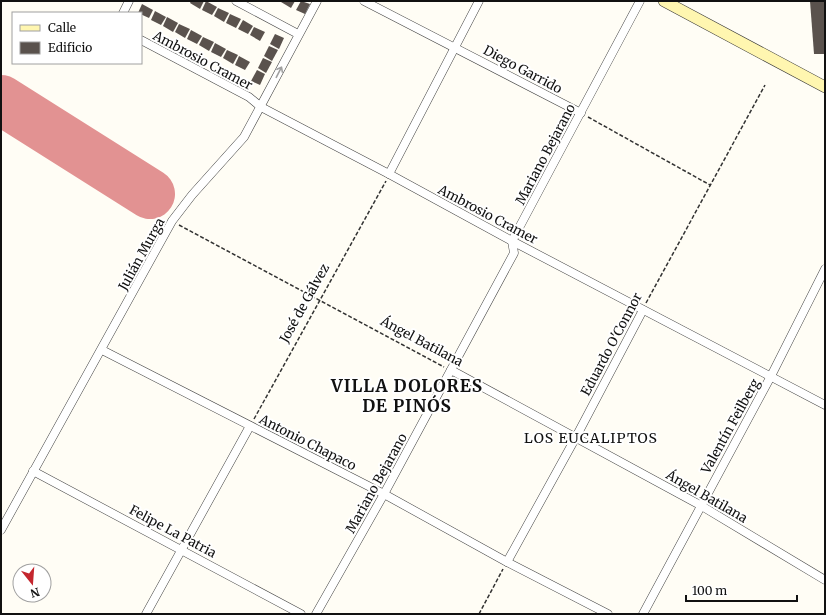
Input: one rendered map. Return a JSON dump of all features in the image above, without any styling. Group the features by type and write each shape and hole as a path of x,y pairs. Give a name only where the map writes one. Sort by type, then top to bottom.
{"main road":[{"path":"664,1 825,87"}],"street":[{"path":"124,12 129,1"},
{"path":"236,1 298,34"},
{"name":"Julián Murga","path":"1,530 102,350 172,221 192,195 244,137 316,1"},
{"name":"Diego Garrido","path":"364,1 456,47 581,113"},
{"path":"389,174 479,1"},
{"name":"Mariano Bejarano","path":"316,614 384,494 514,253 512,241 640,1"},
{"name":"Ambrosio Cramer","path":"142,41 249,97 261,107 512,241 825,405"},
{"name":"Valentín Feilberg","path":"643,614 700,505 771,376 825,269"},
{"name":"Eduardo O'Connor","path":"507,562 576,438 643,310"},
{"name":"Antonio Chapaco","path":"102,350 384,494 507,562 608,614"},
{"name":"Ángel Batilana","path":"451,370 700,505 825,580"},
{"path":"146,614 250,426"},
{"name":"Felipe La Patria","path":"34,470 301,614"}],"path":[{"name":"Eduardo O'Connor","path":"643,310 765,85"},
{"path":"581,113 711,185"},
{"name":"José de Gálvez","path":"250,426 389,174"},
{"name":"Ángel Batilana","path":"172,221 451,370"},
{"path":"479,614 507,562"}],"building":[{"path":"191,1 204,1 200,9 190,3"},
{"path":"206,1 217,7 212,15 202,10"},
{"path":"295,1 291,8 281,2"},
{"path":"301,1 310,4 305,14 296,10"},
{"path":"810,1 825,1 825,54 814,54"},
{"path":"142,4 153,10 149,18 142,15 142,12 138,12"},
{"path":"218,8 229,13 224,22 214,16"},
{"path":"155,11 166,17 161,25 151,20"},
{"path":"230,14 241,19 236,28 226,23"},
{"path":"167,17 178,23 173,32 163,26"},
{"path":"243,20 253,26 248,34 238,29"},
{"path":"179,24 190,29 185,38 175,32"},
{"path":"254,27 265,32 260,41 250,35"},
{"path":"191,30 202,36 197,44 187,39"},
{"path":"275,34 284,38 279,49 270,44"},
{"path":"203,37 214,42 209,51 199,45"},
{"path":"215,43 226,49 221,57 211,52"},
{"path":"269,46 278,50 272,61 264,56"},
{"path":"227,50 238,55 233,64 223,58"},
{"path":"239,56 250,62 245,70 235,65"},
{"path":"263,58 272,62 266,73 258,68"},
{"path":"257,70 265,74 260,85 251,81"}],"runway":[{"path":"1,100 150,194"}],"district":[{"name":"VILLA DOLORES DE PINÓS","path":"407,396"},
{"name":"LOS EUCALIPTOS","path":"591,438"}]}
